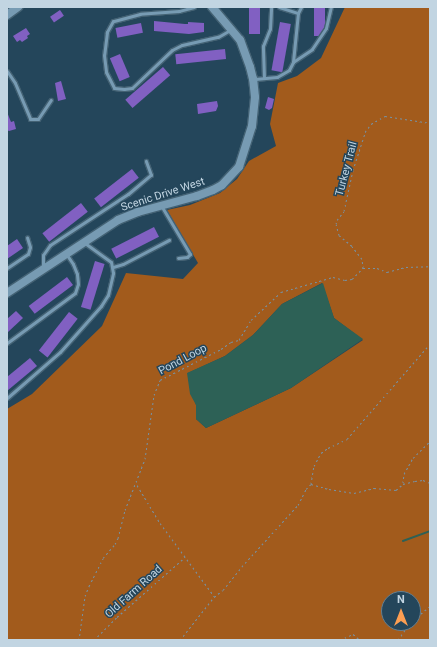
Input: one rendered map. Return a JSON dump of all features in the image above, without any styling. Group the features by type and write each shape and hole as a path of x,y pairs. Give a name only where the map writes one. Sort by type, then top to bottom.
{"street":[{"path":"7,15 18,7"},
{"name":"Scenic Drive West","path":"7,293 118,220 138,212 213,190 222,185 239,167 252,126 255,97 253,79 240,40 215,8"}],"lane":[{"path":"194,7 179,11 140,14 113,21 107,32 104,55 106,72 114,88 132,88 172,50 182,45 218,37 232,29"},
{"path":"264,78 263,46 270,29 271,7"},
{"path":"279,7 298,13"},
{"path":"253,79 277,77 290,70 293,62 298,13 301,7"},
{"path":"293,62 312,48 326,28 331,7"},
{"path":"7,72 15,83 30,119 38,119 51,100"},
{"path":"43,268 43,255 50,245 128,194 151,175 146,161"},
{"path":"161,206 163,212 190,254 187,257 178,258"},
{"path":"7,268 28,254 30,247 27,237"},
{"path":"113,267 123,264 169,240"},
{"path":"7,398 60,352 101,306 108,295 112,280 113,267 109,259 84,242"},
{"path":"7,343 75,293 78,284 77,274 73,264 66,254"}],"path":[{"name":"Turkey Trail","path":"363,268 362,259 352,246 339,235 336,224 337,220 344,211 353,170 365,132 371,124 385,116 430,123"},
{"path":"363,268 377,268 387,272 406,267 430,266"},
{"name":"Pond Loop","path":"79,640 85,596 103,558 115,544 125,510 136,485 146,454 154,395 160,380 239,340 250,320 281,292 333,277 345,280 352,279 363,268"},
{"path":"180,640 214,597 224,590 245,563 298,505 306,488 311,484 314,466 321,453 347,439 430,344"},
{"path":"403,484 404,474 413,458 430,441"},
{"path":"311,484 329,489 354,492 374,488 396,490 403,484 423,480 430,483"},
{"path":"136,485 160,523 214,597"},
{"name":"Old Farm Road","path":"94,640 116,617 185,557"},
{"path":"421,613 430,606"},
{"path":"398,640 404,631"},
{"path":"340,640 353,634 360,640"}],"shaded area":[{"path":"345,7 430,7 430,640 7,640 7,409 32,394 102,326 126,273 183,279 198,263 167,210 190,205 220,193 237,179 249,161 276,146 270,124 278,83 297,76 321,58","holes":["322,283 334,318 363,340 291,388 206,428 196,419 196,405 188,373 225,356 253,335 282,304"]},
{"path":"323,283 334,318 363,339 291,388 206,428 196,419 196,405 190,394 187,373 225,356 253,335 282,304"}],"building":[{"path":"249,7 260,7 260,34 249,34"},
{"path":"314,7 325,7 325,36 314,36"},
{"path":"60,10 64,16 54,23 50,17"},
{"path":"154,21 185,24 188,24 188,22 204,23 204,32 189,34 154,31"},
{"path":"280,22 291,24 282,72 271,70"},
{"path":"141,23 143,33 117,38 115,28"},
{"path":"26,28 30,34 27,36 28,38 22,42 20,40 17,42 13,36"},
{"path":"225,49 226,59 176,64 175,54"},
{"path":"120,54 130,77 120,81 110,58"},
{"path":"163,67 170,75 132,108 125,100"},
{"path":"61,81 66,99 58,101 55,83"},
{"path":"268,97 274,99 272,108 269,110 265,108"},
{"path":"217,101 218,106 216,111 198,114 197,104"},
{"path":"7,112 11,122 14,121 16,129 9,131 7,130"},
{"path":"132,169 139,178 101,207 94,199"},
{"path":"81,203 88,212 49,242 42,233"},
{"path":"154,227 159,237 116,259 111,249"},
{"path":"17,239 23,248 7,259 7,246"},
{"path":"95,261 105,264 91,310 81,307"},
{"path":"67,277 73,285 35,314 29,306"},
{"path":"16,311 23,318 7,333 7,319"},
{"path":"69,312 78,319 48,357 39,351"},
{"path":"30,358 37,366 7,391 7,377"}],"waterway":[{"path":"403,541 430,531"}]}
